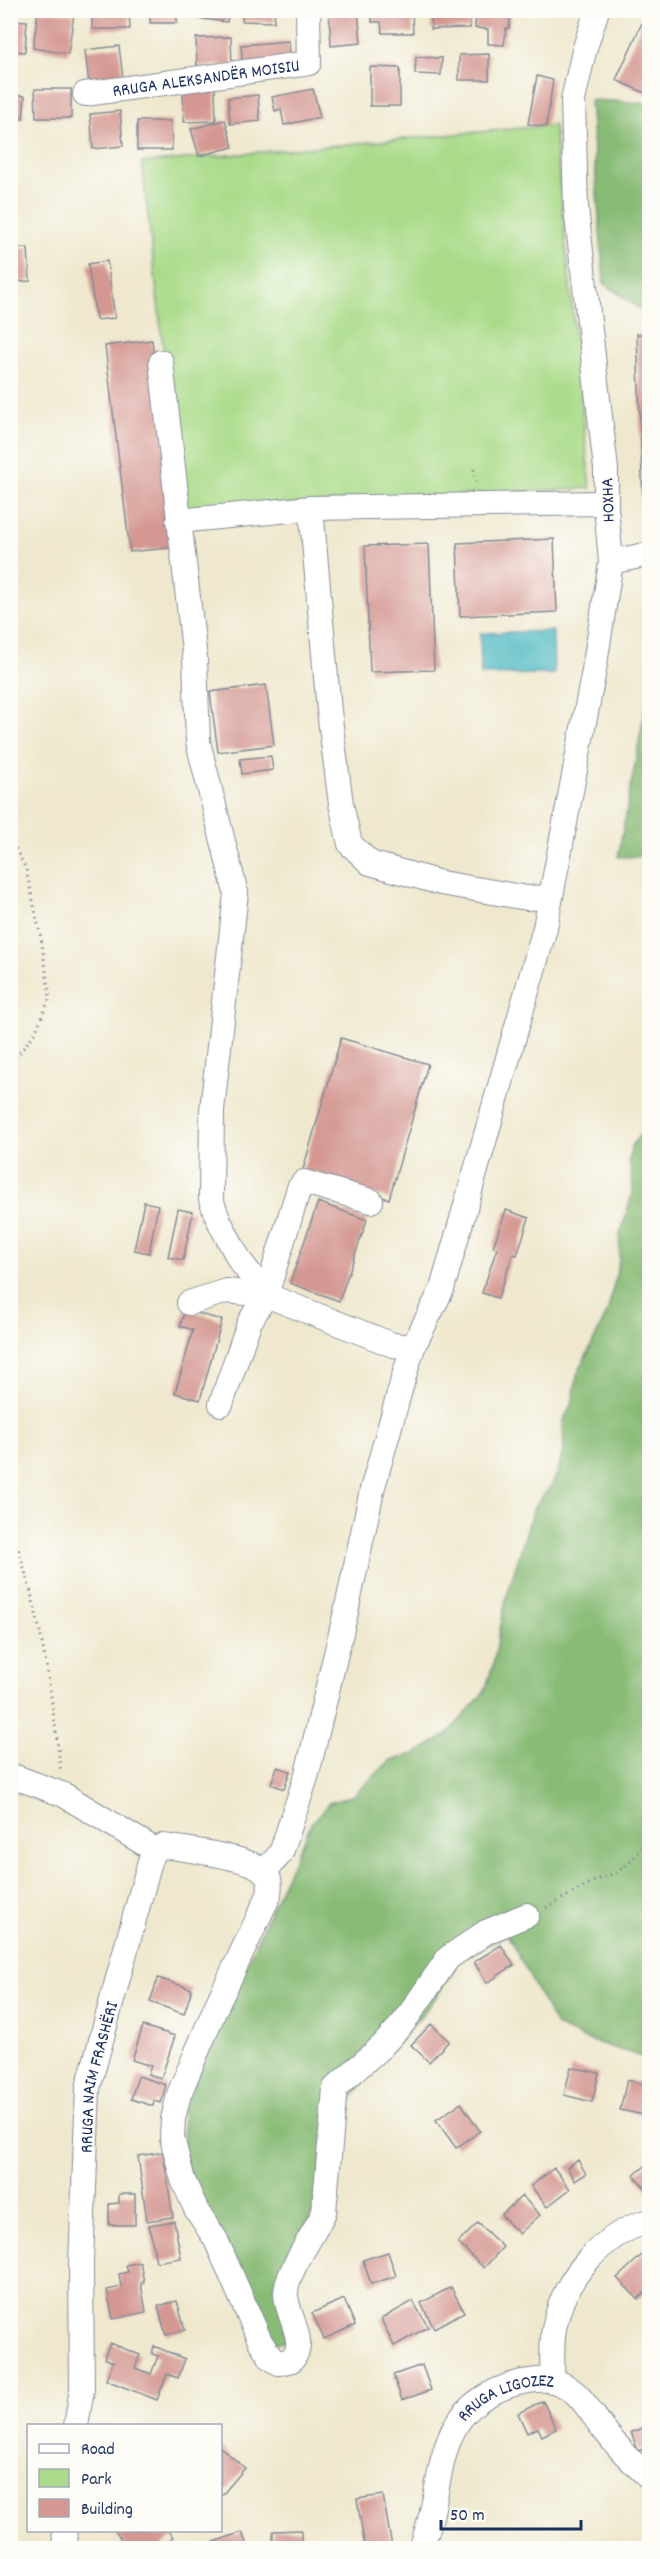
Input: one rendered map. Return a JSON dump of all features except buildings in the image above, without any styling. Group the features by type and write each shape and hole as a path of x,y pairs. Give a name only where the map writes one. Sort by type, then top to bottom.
{"street":[{"name":"RRUGA ALEKSANDËR MOISIU","path":"85,94 309,63 308,10"},
{"name":"HOXHA","path":"264,1872 281,1854 307,1774 346,1612 372,1490 413,1347 442,1289 545,928 549,897 594,670 611,562 604,503 606,469 576,208 573,100 584,51 597,10"},
{"path":"161,362 195,659 198,742 236,893 212,1110 211,1199 218,1219 240,1261 266,1295"},
{"path":"178,521 311,508 604,503"},
{"path":"311,508 329,711 341,804 350,844 370,863 441,883 527,898 549,897"},
{"path":"611,562 650,554"},
{"path":"221,1404 249,1323 266,1295 299,1188 304,1182 371,1201"},
{"path":"189,1303 226,1291 266,1295 393,1345 413,1347"},
{"path":"10,1775 64,1795 155,1850 163,1846 223,1856 254,1865 264,1872 270,1882 269,1895 215,2008 179,2094 173,2119 172,2138 183,2180 196,2209 216,2240 260,2341 271,2358 279,2363 292,2360 298,2343 286,2293 296,2263 324,2212 335,2088 382,2046 404,2022 448,1958 486,1932 527,1916"},
{"name":"RRUGA NAIM FRASHËRI","path":"76,2424 82,2389 81,2263 88,2088 150,1861 155,1850"},
{"path":"552,2379 554,2325 574,2277 612,2238 650,2221"},
{"name":"RRUGA LIGOZEZ","path":"421,2548 429,2525 439,2470 448,2440 457,2421 483,2396 499,2389 540,2379 552,2379 576,2393 607,2434 650,2478"},
{"path":"64,2532 66,2548"}],"path":[{"path":"10,838 26,868 41,938 50,997 35,1033 10,1065"},
{"path":"10,1527 25,1564 50,1689 64,1795"},
{"path":"527,1916 553,1905 592,1882 615,1873 630,1862 650,1838"}],"green space":[{"path":"590,100 649,103 649,316 604,283"},
{"path":"554,125 590,488 182,511 142,163"},
{"path":"649,688 649,856 618,857"},
{"path":"649,1123 649,2059 585,2039 556,2026 507,1934 460,1960 432,2003 370,2073 343,2110 283,2309 288,2341 275,2343 185,2163 182,2112 273,1904 312,1822 329,1803 354,1795 391,1760 415,1754 448,1734 485,1691 493,1665 506,1599 534,1507 551,1486 557,1474 564,1449 563,1423 573,1400 577,1375 608,1311 619,1261 620,1235 633,1186 629,1161 631,1147"}],"water":[{"path":"553,631 554,674 481,675 480,633"}]}
